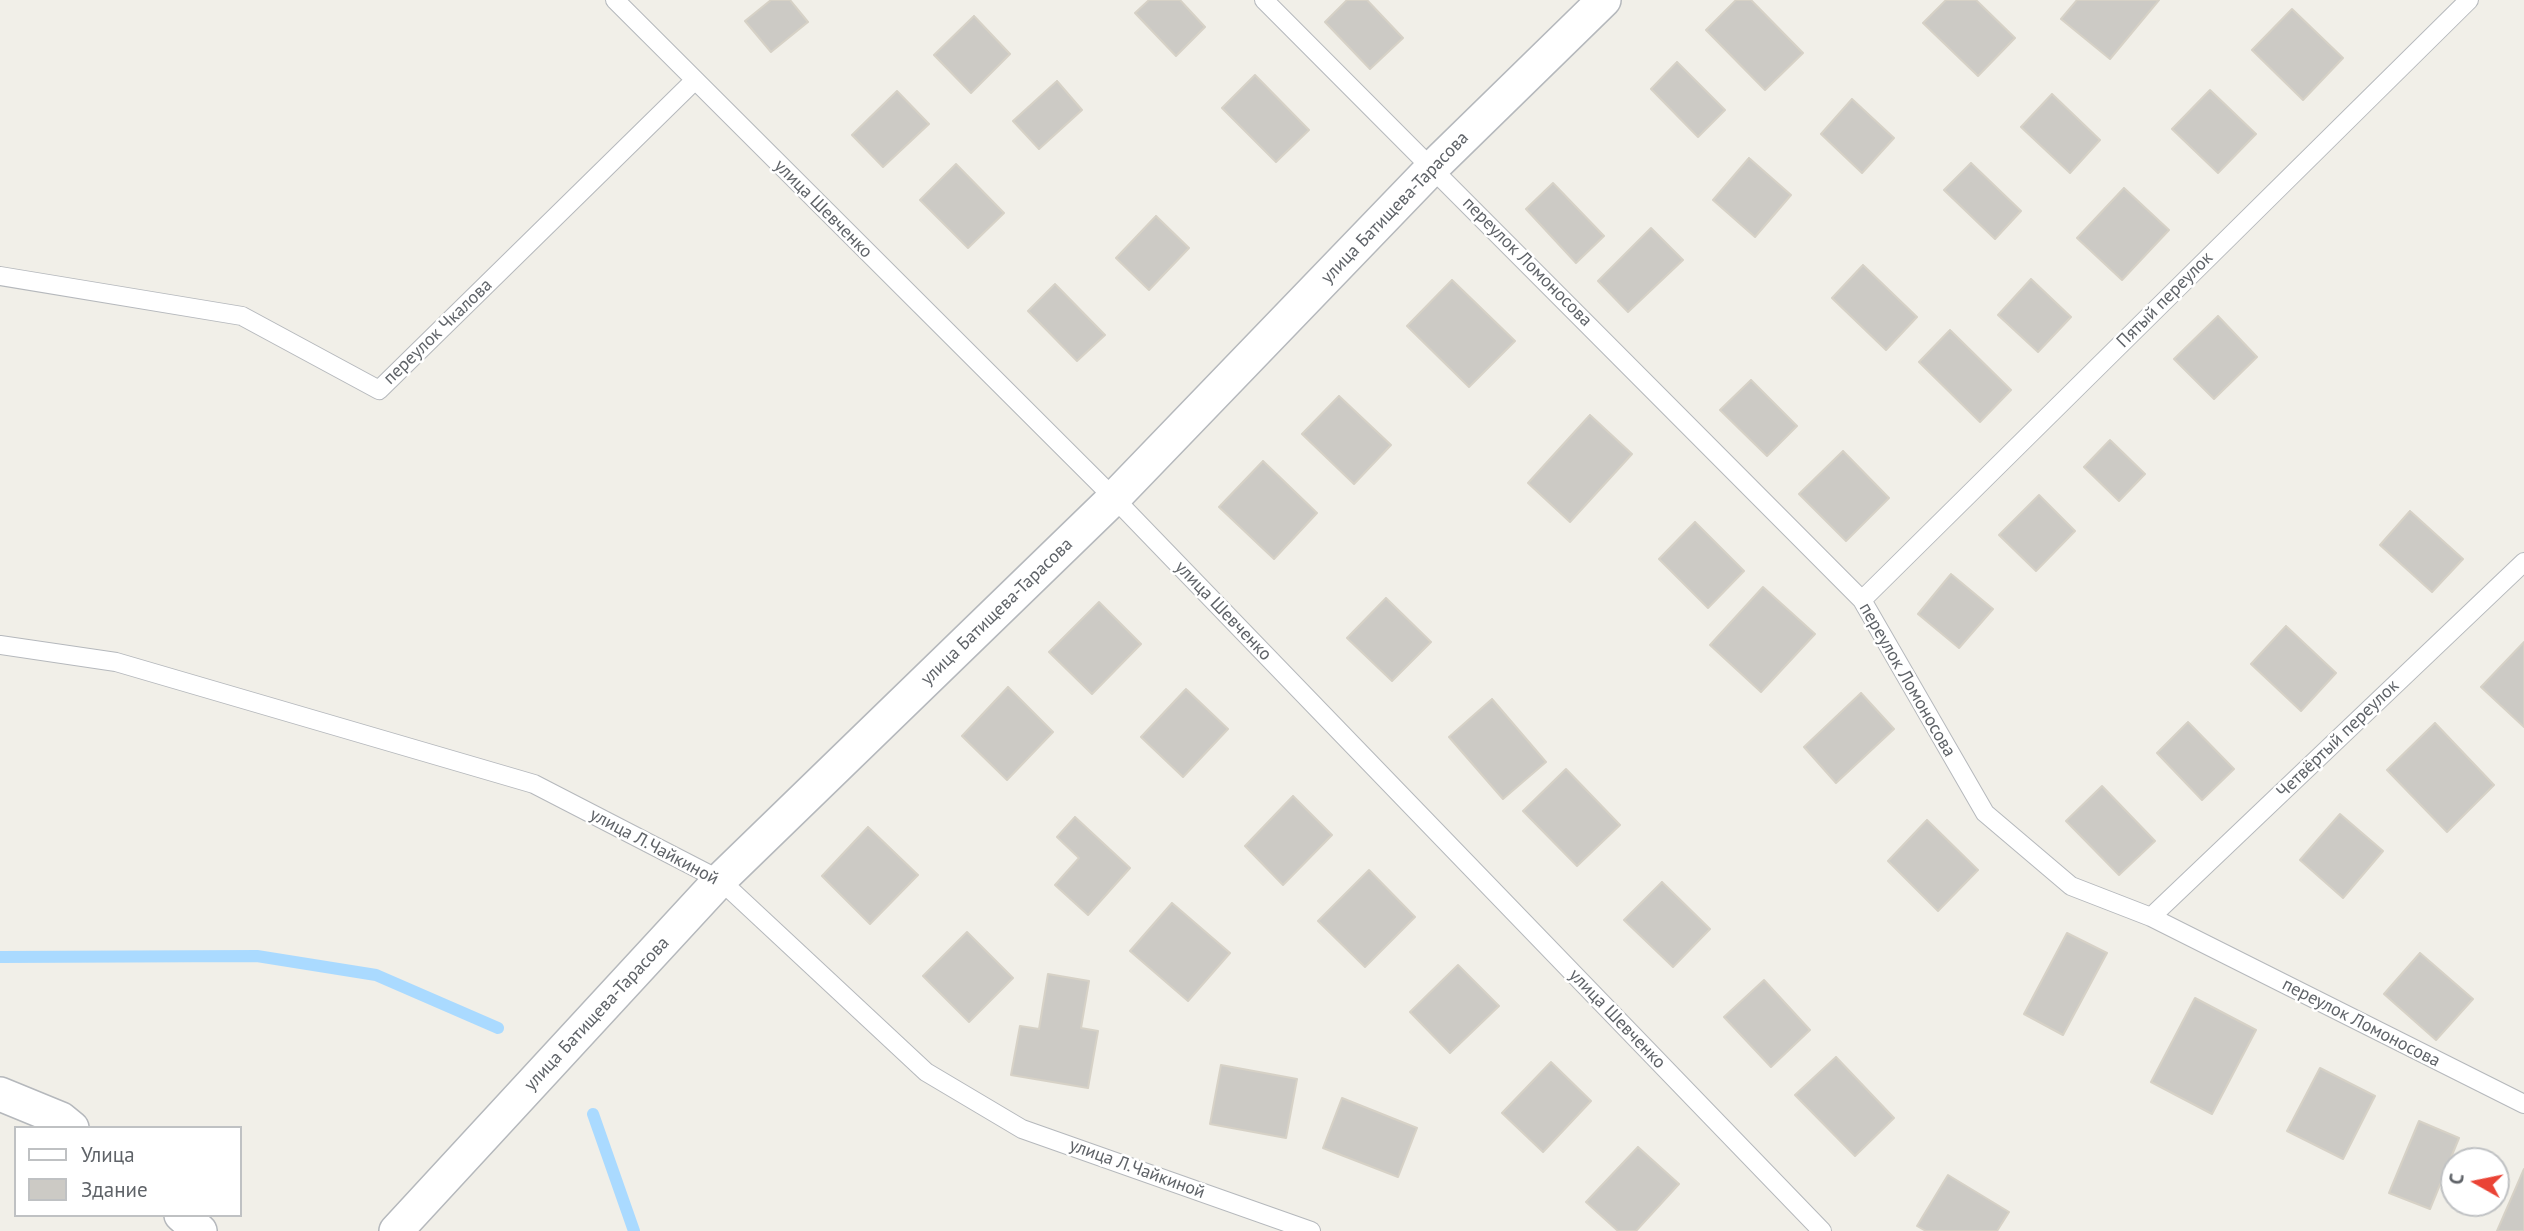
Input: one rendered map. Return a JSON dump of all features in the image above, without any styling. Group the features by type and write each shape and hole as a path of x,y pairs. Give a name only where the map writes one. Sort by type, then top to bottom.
{"street":[{"name":"улица Батищева-Тарасова","path":"396,1231 720,880 1114,498 1433,167 1604,0"},
{"path":"0,1094 61,1119 70,1126"},
{"path":"183,1217 200,1231"}],"lane":[{"name":"улица Шевченко","path":"615,0 1114,498 1822,1231"},
{"name":"переулок Ломоносова","path":"1265,0 1862,600 1985,813 2071,886 2151,917 2524,1104"},
{"name":"Пятый переулок","path":"1862,600 2469,0"},
{"name":"переулок Чкалова","path":"0,276 242,316 379,390 694,81"},
{"name":"Четвёртый переулок","path":"2151,917 2524,562"},
{"name":"улица Л.Чайкиной","path":"0,645 116,662 534,784 720,880 926,1072 1023,1129 1311,1231"}],"building":[{"path":"771,0 790,0 808,22 771,52 745,21"},
{"path":"1149,0 1180,0 1205,27 1176,56 1135,13"},
{"path":"1347,0 1367,0 1403,38 1370,69 1325,22"},
{"path":"1736,0 1751,0 1803,53 1765,90 1706,30"},
{"path":"1946,0 1976,0 2015,38 1978,76 1923,23"},
{"path":"2077,0 2159,0 2110,59 2061,19"},
{"path":"2292,9 2343,58 2303,100 2252,50"},
{"path":"974,16 1010,54 971,93 934,55"},
{"path":"1677,62 1725,110 1698,137 1651,89"},
{"path":"1255,75 1309,130 1276,162 1222,108"},
{"path":"1057,81 1082,110 1039,149 1013,121"},
{"path":"2210,90 2256,134 2218,173 2172,129"},
{"path":"897,91 929,124 883,167 852,135"},
{"path":"2052,94 2100,140 2070,173 2021,127"},
{"path":"1852,99 1894,138 1862,173 1821,134"},
{"path":"1749,158 1791,195 1755,237 1713,200"},
{"path":"1971,163 2021,211 1995,239 1944,190"},
{"path":"956,164 1004,213 968,248 920,200"},
{"path":"1553,183 1604,236 1576,263 1526,209"},
{"path":"2124,188 2169,230 2122,280 2077,238"},
{"path":"1156,216 1189,248 1149,290 1116,258"},
{"path":"1651,228 1683,260 1628,312 1598,281"},
{"path":"1863,265 1917,317 1886,350 1832,298"},
{"path":"2031,279 2071,317 2038,352 1998,315"},
{"path":"1452,280 1515,341 1469,387 1407,326"},
{"path":"1055,284 1105,335 1077,361 1028,311"},
{"path":"2218,316 2257,357 2214,399 2174,359"},
{"path":"1950,330 2011,390 1980,422 1919,362"},
{"path":"1751,380 1797,426 1767,456 1720,410"},
{"path":"1339,396 1391,445 1354,484 1302,434"},
{"path":"1590,415 1632,454 1570,522 1528,483"},
{"path":"2110,440 2145,474 2119,501 2084,467"},
{"path":"1843,451 1889,498 1846,541 1799,494"},
{"path":"1263,461 1317,513 1274,559 1219,507"},
{"path":"2039,495 2075,531 2036,571 1999,535"},
{"path":"2410,511 2463,559 2432,592 2380,545"},
{"path":"1695,522 1744,571 1708,608 1659,559"},
{"path":"1951,574 1993,609 1959,648 1918,614"},
{"path":"1763,587 1815,634 1761,692 1710,645"},
{"path":"1386,598 1431,642 1392,681 1347,638"},
{"path":"1099,602 1141,644 1092,694 1049,652"},
{"path":"2286,626 2336,673 2301,711 2251,664"},
{"path":"2524,642 2524,727 2481,687"},
{"path":"1008,687 1053,732 1007,780 962,736"},
{"path":"1186,689 1228,729 1183,777 1141,737"},
{"path":"1861,693 1894,729 1836,783 1804,747"},
{"path":"1492,699 1546,762 1503,799 1449,737"},
{"path":"2188,722 2234,769 2202,800 2157,753"},
{"path":"2435,723 2494,785 2447,832 2387,770"},
{"path":"1566,769 1620,825 1577,866 1523,811"},
{"path":"2102,786 2155,841 2119,875 2066,821"},
{"path":"1293,796 1332,835 1283,885 1245,846"},
{"path":"2340,814 2383,851 2343,898 2300,860"},
{"path":"1075,817 1130,868 1088,915 1055,885 1079,858 1057,837"},
{"path":"1927,820 1978,870 1938,911 1888,861"},
{"path":"868,827 918,875 870,924 822,876"},
{"path":"1369,870 1415,917 1365,967 1318,921"},
{"path":"1662,882 1710,929 1673,967 1624,920"},
{"path":"1172,903 1230,953 1188,1001 1130,951"},
{"path":"967,932 1013,978 969,1022 923,976"},
{"path":"2067,933 2107,953 2063,1035 2024,1014"},
{"path":"2420,953 2473,999 2436,1040 2384,994"},
{"path":"1458,965 1499,1006 1450,1053 1410,1012"},
{"path":"1048,974 1089,981 1081,1028 1098,1031 1088,1088 1011,1075 1020,1026 1039,1029"},
{"path":"1764,980 1810,1030 1771,1067 1724,1017"},
{"path":"2195,998 2256,1030 2212,1114 2151,1082"},
{"path":"1836,1057 1894,1118 1855,1156 1795,1095"},
{"path":"1551,1062 1591,1101 1543,1152 1502,1113"},
{"path":"1221,1065 1297,1079 1286,1138 1210,1124"},
{"path":"2320,1068 2375,1096 2343,1159 2287,1131"},
{"path":"1342,1098 1417,1128 1398,1177 1323,1148"},
{"path":"2419,1121 2459,1138 2455,1147 2440,1147 2440,1185 2430,1209 2389,1193"},
{"path":"1638,1147 1679,1184 1636,1231 1618,1231 1586,1202"},
{"path":"2524,1169 2524,1231 2497,1231 2503,1217 2510,1217 2510,1201"},
{"path":"1948,1175 2009,1212 1997,1231 1926,1231 1917,1226"}],"waterway":[{"path":"0,957 257,956 376,975 498,1028"},
{"path":"593,1114 634,1231"}]}
